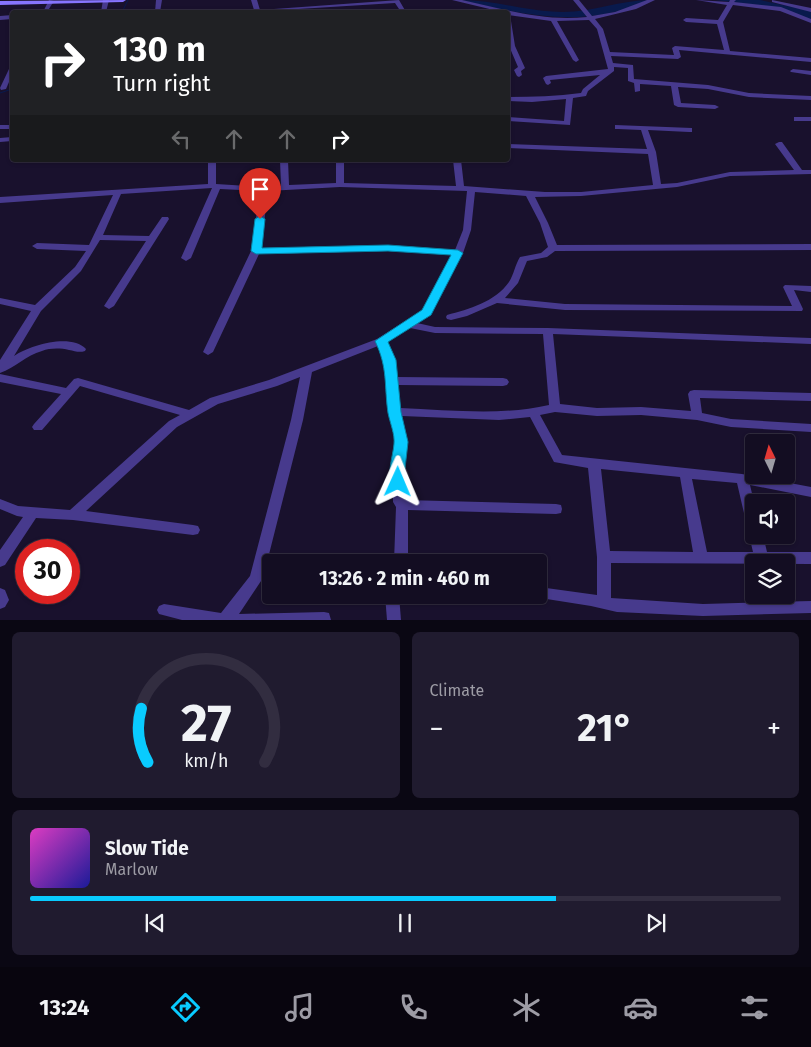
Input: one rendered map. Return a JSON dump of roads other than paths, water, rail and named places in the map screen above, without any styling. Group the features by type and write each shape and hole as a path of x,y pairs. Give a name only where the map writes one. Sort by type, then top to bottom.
{"main road":[{"path":"0,3 123,0"}],"street":[{"path":"456,0 495,10"},
{"path":"548,83 546,78 612,70 600,29 576,0"},
{"path":"510,14 553,20 592,18 652,0"},
{"path":"699,0 732,2 781,9 811,21"},
{"path":"766,0 811,10"},
{"path":"801,0 811,6"},
{"path":"322,10 396,1"},
{"path":"727,51 720,22 732,2"},
{"path":"367,4 371,10"},
{"path":"553,20 576,60"},
{"path":"686,20 703,24 720,22"},
{"path":"510,34 512,46 522,68 518,73 510,71"},
{"path":"607,54 678,58 675,48 727,51 811,60"},
{"path":"610,64 631,66 630,80 716,88 748,95 811,98"},
{"path":"793,71 811,72"},
{"path":"510,99 532,100 584,95 585,90 595,85 606,72"},
{"path":"3,89 10,74"},
{"path":"637,81 637,92"},
{"path":"674,84 678,105 715,107"},
{"path":"510,119 567,123 570,95"},
{"path":"797,119 811,119"},
{"path":"618,127 689,130"},
{"path":"644,129 652,152 657,186"},
{"path":"779,144 800,170"},
{"path":"510,146 652,152"},
{"path":"186,258 214,186 212,162"},
{"path":"284,162 285,188"},
{"path":"340,162 340,185"},
{"path":"73,515 173,424 190,414 214,401 273,383 347,356 381,341 427,312 458,253 467,230 465,189 458,162"},
{"path":"0,200 214,186 264,189 340,185 465,189 528,194 581,194 677,185 730,174 800,170 810,172"},
{"path":"208,352 256,251 264,189"},
{"path":"0,369 37,309 78,269 92,248 118,193"},
{"path":"528,194 544,223 553,248"},
{"path":"109,306 165,219"},
{"path":"96,237 152,239"},
{"path":"38,246 92,248"},
{"path":"498,300 516,280 522,258 544,254 553,248 811,247"},
{"path":"256,251 388,248 458,253"},
{"path":"451,317 498,300 564,307 798,309 788,287 811,289"},
{"path":"0,301 37,309"},
{"path":"408,324 435,330 548,331 811,341"},
{"path":"548,331 555,408"},
{"path":"381,341 390,360 395,412 402,442 398,463 399,502 402,505 401,554"},
{"path":"0,369 39,346 70,346 81,349"},
{"path":"164,610 222,620 229,616 256,578 292,438 307,369"},
{"path":"0,378 68,392"},
{"path":"392,381 503,382"},
{"path":"38,427 78,382 190,414"},
{"path":"697,416 694,394 811,397"},
{"path":"395,412 499,416 533,413 555,408 597,412 641,411 697,416 731,423 811,428"},
{"path":"533,413 558,458 594,464 742,479 811,492"},
{"path":"594,464 604,557 604,603"},
{"path":"685,472 701,557"},
{"path":"742,479 746,494"},
{"path":"0,504 17,511 73,515 192,530"},
{"path":"402,505 556,510"},
{"path":"0,561 32,513"},
{"path":"604,557 745,556"},
{"path":"795,557 811,558"},
{"path":"0,594 2,600 0,603"},
{"path":"547,594 617,606 702,610 811,607"},
{"path":"393,604 394,620"},
{"path":"240,620 324,618"}],"water":[{"path":"461,0 563,12 650,0 626,9 579,17 533,15"},
{"path":"715,0 760,0 811,11 811,20 782,8"}],"waterway":[{"path":"123,10 128,0"},
{"path":"0,93 10,90"}]}
